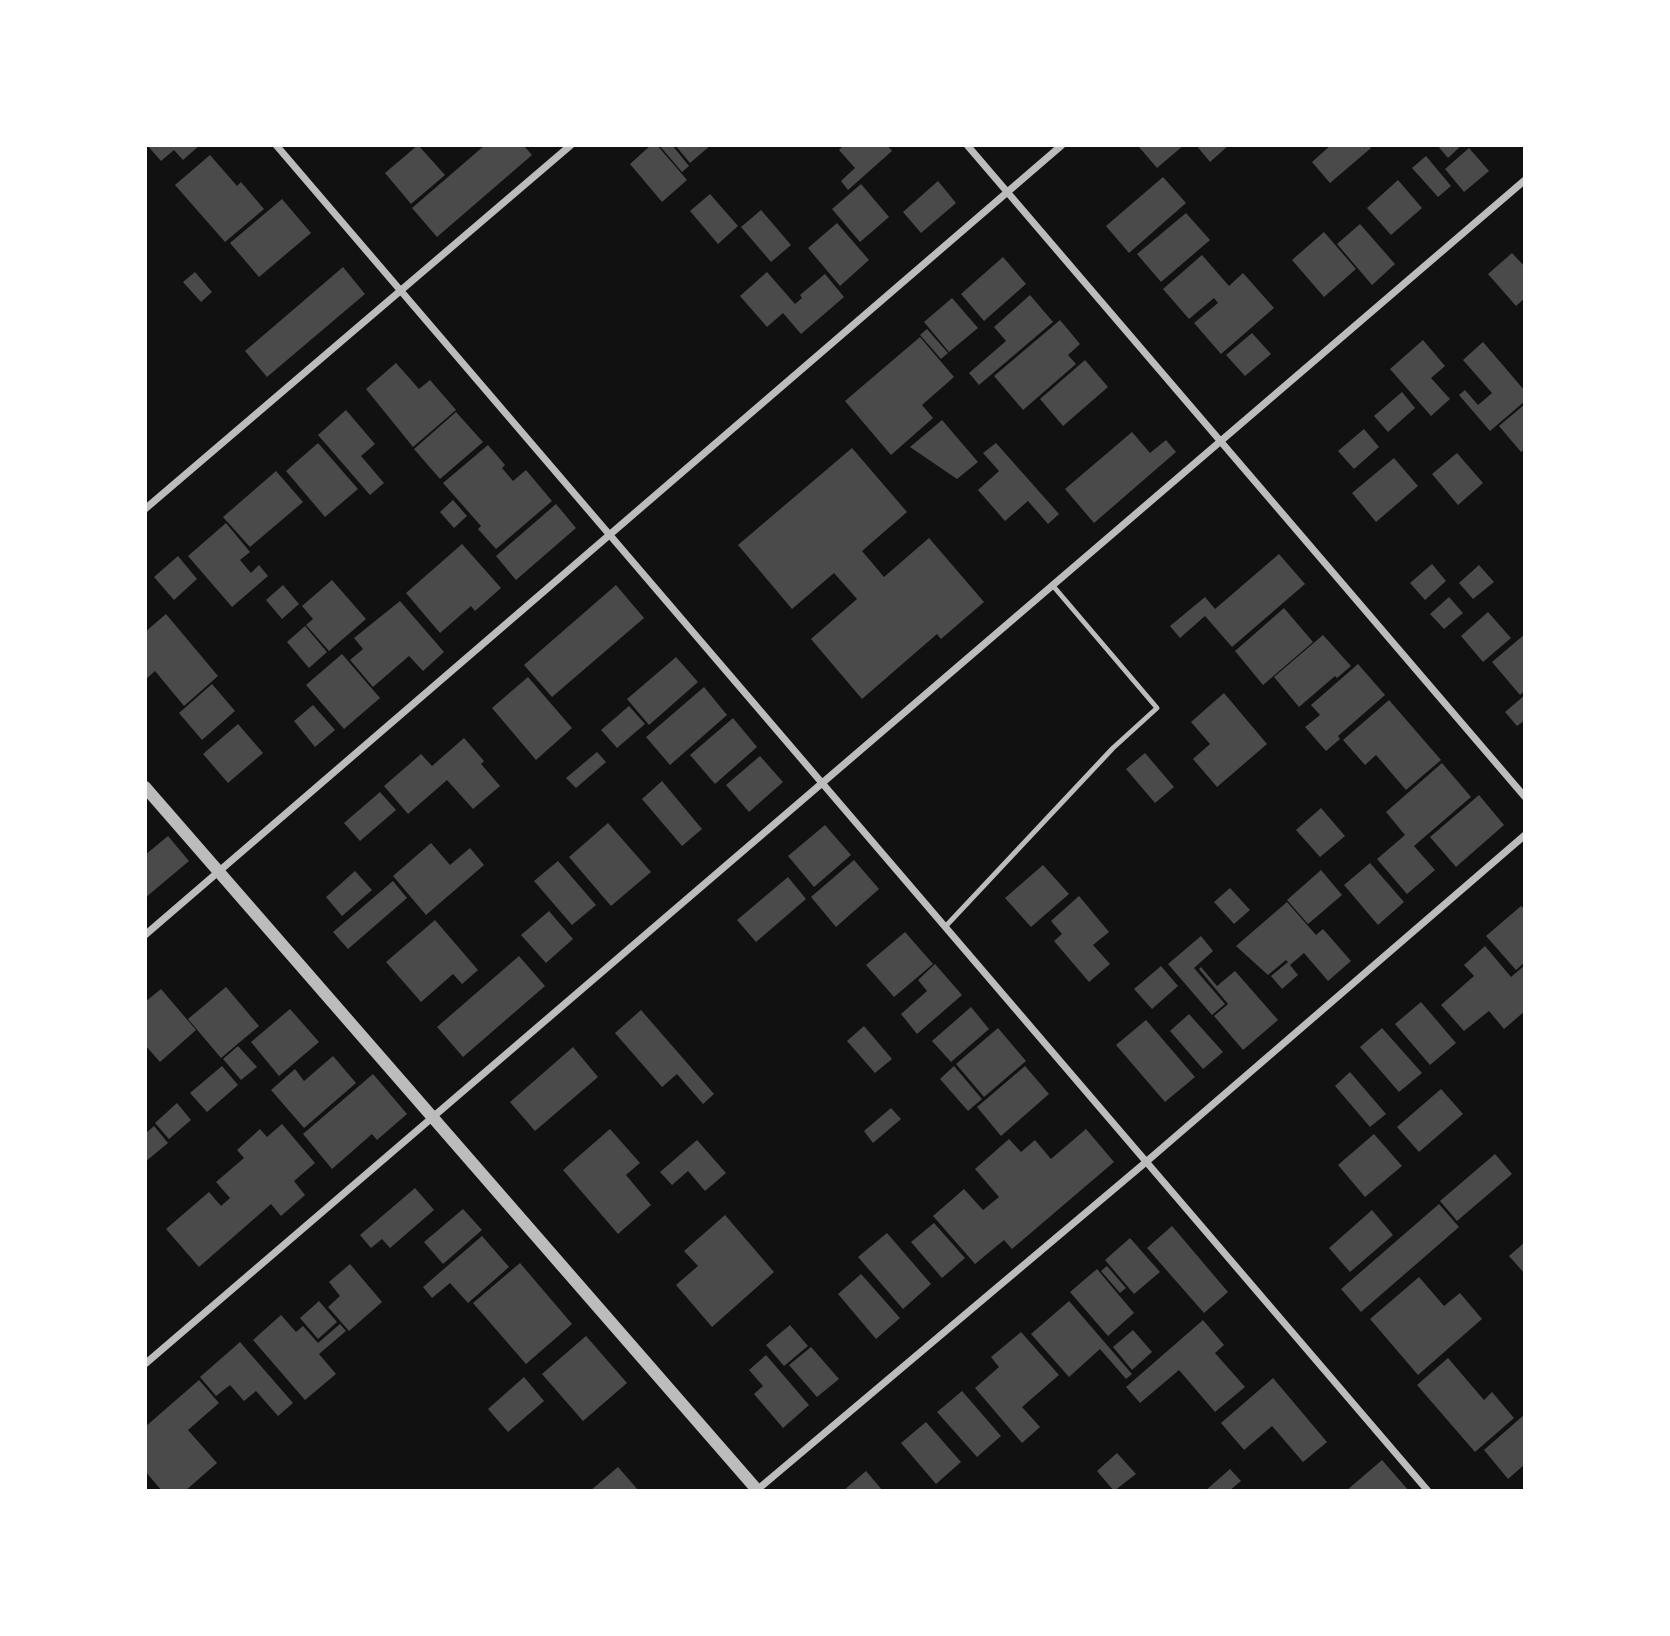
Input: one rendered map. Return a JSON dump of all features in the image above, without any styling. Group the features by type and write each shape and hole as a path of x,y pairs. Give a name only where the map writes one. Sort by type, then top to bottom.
{"street":[{"path":"276,145 1428,1491"},
{"path":"145,509 571,145"},
{"path":"967,145 1525,797"},
{"path":"145,935 1062,145"},
{"path":"145,1364 1222,443 1525,180"},
{"path":"145,787 757,1491 1146,1162 1525,835"}],"lane":[{"path":"945,927 1113,748 1157,708 1054,587"}],"building":[{"path":"147,145 200,145 183,160 174,150 161,161"},
{"path":"418,145 445,175 411,204 385,173"},
{"path":"485,145 523,145 532,155 437,237 412,208"},
{"path":"651,145 657,145 687,180 662,202 630,164"},
{"path":"659,145 672,145 689,166 682,172"},
{"path":"675,145 711,145 690,163"},
{"path":"844,145 887,145 892,151 848,190 841,181 855,168 839,150"},
{"path":"1184,145 1157,168 1139,147"},
{"path":"1196,145 1229,145 1210,162"},
{"path":"1331,145 1369,145 1371,148 1330,183 1312,162"},
{"path":"1437,145 1462,145 1448,158"},
{"path":"1469,148 1489,171 1464,192 1445,169"},
{"path":"210,155 237,186 241,182 264,209 225,242 175,185"},
{"path":"1426,156 1451,186 1438,197 1412,168"},
{"path":"1163,177 1186,203 1129,253 1106,226"},
{"path":"1398,180 1422,208 1391,235 1367,208"},
{"path":"938,181 956,203 921,233 903,212"},
{"path":"861,184 889,217 860,242 832,209"},
{"path":"710,194 738,226 718,244 690,211"},
{"path":"282,199 311,233 259,277 230,243"},
{"path":"761,210 791,245 771,262 741,227"},
{"path":"1186,213 1210,240 1161,282 1137,254"},
{"path":"837,223 869,260 840,286 808,248"},
{"path":"1360,224 1395,264 1372,285 1337,244"},
{"path":"1324,232 1356,269 1324,297 1292,260"},
{"path":"1512,253 1525,267 1525,298 1516,306 1488,274"},
{"path":"1202,255 1229,286 1243,273 1274,308 1221,354 1194,323 1218,303 1214,298 1189,319 1163,289"},
{"path":"1003,257 1026,284 984,321 961,294"},
{"path":"343,267 365,294 267,377 245,351"},
{"path":"195,272 212,292 201,302 183,282"},
{"path":"767,272 795,304 802,298 800,295 825,274 844,297 801,334 783,313 767,327 740,296"},
{"path":"1030,295 1053,322 979,385 969,373 1006,341 994,327"},
{"path":"952,298 978,328 949,352 924,322"},
{"path":"1060,320 1080,344 1068,355 1076,364 1023,410 994,376"},
{"path":"927,329 948,353 941,359 920,335"},
{"path":"1252,333 1271,354 1245,376 1226,355"},
{"path":"920,337 954,377 922,405 933,418 891,455 845,401"},
{"path":"1423,340 1445,366 1431,378 1450,399 1431,416 1390,369"},
{"path":"1483,342 1525,391 1525,401 1490,431 1459,395 1465,390 1478,405 1492,393 1463,360"},
{"path":"1085,360 1108,387 1063,426 1040,399"},
{"path":"396,363 419,389 430,380 456,410 413,447 366,389"},
{"path":"1402,392 1415,408 1388,432 1374,416"},
{"path":"1525,404 1525,449 1521,452 1499,426"},
{"path":"346,410 375,444 361,456 384,483 370,495 318,435"},
{"path":"456,412 483,442 440,479 414,449"},
{"path":"942,420 978,462 957,479 910,447"},
{"path":"1364,429 1379,447 1354,469 1338,451"},
{"path":"1132,432 1150,453 1166,440 1176,452 1094,523 1065,489"},
{"path":"318,443 358,489 325,517 286,471"},
{"path":"996,443 1059,514 1048,524 1028,501 1005,521 978,490 999,471 983,453"},
{"path":"488,445 505,465 502,468 513,481 526,470 552,501 496,549 478,529 481,526 443,483"},
{"path":"852,448 907,512 862,551 884,577 929,538 984,602 941,639 937,634 862,699 811,639 857,599 834,573 792,609 738,545"},
{"path":"1457,453 1483,483 1458,505 1432,474"},
{"path":"1394,458 1418,486 1376,522 1352,493"},
{"path":"276,471 303,502 250,547 223,517"},
{"path":"453,500 467,516 454,528 440,512"},
{"path":"556,504 576,528 516,580 496,556"},
{"path":"226,523 250,552 240,560 251,573 259,565 268,576 232,607 188,556"},
{"path":"462,544 501,588 475,611 471,606 440,633 406,593"},
{"path":"1279,554 1305,584 1232,647 1205,616 1180,638 1170,626 1205,597 1215,609"},
{"path":"178,556 197,579 174,600 154,577"},
{"path":"1432,564 1446,581 1425,600 1410,583"},
{"path":"1479,565 1494,582 1473,599 1459,583"},
{"path":"332,580 366,619 329,651 306,625 313,619 302,606"},
{"path":"283,585 299,604 282,619 266,600"},
{"path":"616,585 644,618 552,697 524,665"},
{"path":"1449,597 1463,613 1444,629 1430,614"},
{"path":"400,601 444,652 423,671 409,656 373,687 350,660 363,649 354,638"},
{"path":"1284,608 1313,642 1263,685 1235,651"},
{"path":"1488,612 1511,638 1483,662 1461,636"},
{"path":"166,614 218,676 184,706 155,671 145,680 145,632"},
{"path":"305,626 327,652 309,668 287,642"},
{"path":"1525,634 1525,690 1520,695 1492,662"},
{"path":"1323,635 1351,666 1299,707 1274,677"},
{"path":"342,654 380,698 344,729 306,685"},
{"path":"676,657 698,682 649,725 627,699"},
{"path":"1358,664 1385,695 1338,736 1340,739 1326,751 1305,727 1320,715 1311,705"},
{"path":"528,677 572,728 536,760 492,708"},
{"path":"212,684 235,711 202,740 179,713"},
{"path":"704,687 727,715 670,765 646,737"},
{"path":"1224,693 1267,744 1217,787 1193,759 1210,744 1191,722"},
{"path":"1525,695 1525,720 1517,726 1505,712"},
{"path":"1389,700 1441,760 1406,790 1376,755 1365,765 1343,740"},
{"path":"313,705 335,730 315,747 294,721"},
{"path":"629,706 645,724 617,748 601,730"},
{"path":"733,718 757,747 715,784 690,755"},
{"path":"238,724 263,753 228,783 203,754"},
{"path":"464,738 484,761 481,764 500,786 473,809 447,780 408,814 384,786 421,754 432,766"},
{"path":"597,752 606,762 576,788 566,778"},
{"path":"1145,753 1174,787 1155,803 1126,769"},
{"path":"760,756 783,782 749,812 726,785"},
{"path":"1442,763 1471,797 1414,846 1435,870 1407,894 1377,859 1405,835 1386,812"},
{"path":"662,781 702,829 682,846 642,799"},
{"path":"380,792 396,810 360,841 344,823"},
{"path":"1479,795 1504,825 1456,867 1430,837"},
{"path":"1321,808 1345,836 1320,857 1296,830"},
{"path":"608,823 651,872 611,906 569,857"},
{"path":"825,825 851,855 814,887 788,856"},
{"path":"168,836 189,861 145,898 145,855"},
{"path":"431,843 450,865 470,848 484,865 426,915 393,876"},
{"path":"854,860 879,889 836,927 811,897"},
{"path":"558,861 596,905 572,925 534,881"},
{"path":"1370,863 1404,902 1378,925 1344,885"},
{"path":"1043,865 1069,894 1031,927 1005,898"},
{"path":"1321,870 1342,895 1308,924 1287,900"},
{"path":"355,871 372,890 342,916 326,897"},
{"path":"788,877 806,899 756,942 737,920"},
{"path":"393,881 407,898 348,949 333,932"},
{"path":"1230,888 1250,910 1234,924 1214,902"},
{"path":"1079,896 1109,932 1093,945 1110,964 1089,982 1054,941 1062,934 1051,921"},
{"path":"1287,902 1316,935 1323,929 1351,961 1328,981 1304,953 1290,965 1298,975 1282,989 1271,976 1288,962 1286,960 1268,975 1236,946"},
{"path":"1521,906 1525,910 1525,962 1516,970 1486,936"},
{"path":"549,911 573,939 546,963 521,935"},
{"path":"435,920 478,970 462,984 453,974 421,1002 386,962"},
{"path":"905,932 933,964 894,997 866,965"},
{"path":"1201,936 1213,951 1194,968 1225,1004 1212,1015 1168,964"},
{"path":"1485,946 1511,977 1525,965 1525,1011 1504,1029 1489,1011 1464,1031 1441,1005 1474,976 1464,965"},
{"path":"519,956 545,986 463,1057 437,1027"},
{"path":"935,964 962,995 917,1034 901,1014 927,991 918,980"},
{"path":"1161,966 1178,986 1152,1009 1134,989"},
{"path":"1201,967 1217,986 1235,971 1278,1020 1243,1050 1214,1016 1228,1004 1199,969"},
{"path":"226,987 259,1026 221,1058 188,1019"},
{"path":"161,989 196,1030 160,1062 145,1045 145,1002"},
{"path":"1421,1002 1456,1043 1430,1065 1395,1024"},
{"path":"971,1007 989,1029 951,1062 932,1041"},
{"path":"290,1009 319,1042 279,1076 251,1042"},
{"path":"641,1010 714,1094 703,1104 677,1074 662,1087 615,1033"},
{"path":"1189,1014 1223,1052 1203,1069 1170,1031"},
{"path":"1146,1020 1195,1077 1165,1102 1116,1045"},
{"path":"864,1026 892,1059 875,1073 847,1041"},
{"path":"998,1028 1026,1061 984,1097 956,1064"},
{"path":"1382,1028 1422,1073 1399,1092 1360,1047"},
{"path":"238,1046 257,1067 241,1080 223,1059"},
{"path":"573,1047 598,1077 535,1131 510,1102"},
{"path":"333,1056 356,1083 304,1128 271,1090 295,1069 304,1081"},
{"path":"222,1066 238,1085 207,1112 190,1093"},
{"path":"954,1066 982,1099 968,1111 940,1079"},
{"path":"1025,1066 1049,1094 1001,1136 977,1107"},
{"path":"1350,1072 1386,1114 1370,1127 1335,1086"},
{"path":"373,1074 407,1114 377,1140 372,1134 332,1169 303,1134"},
{"path":"1441,1089 1463,1114 1419,1152 1397,1127"},
{"path":"177,1103 191,1120 169,1139 155,1123"},
{"path":"891,1108 901,1119 873,1143 864,1131"},
{"path":"282,1124 315,1163 294,1181 305,1195 281,1216 271,1204 199,1267 166,1229 209,1192 221,1206 230,1198 216,1182 244,1158 237,1150 260,1129 267,1137"},
{"path":"154,1126 168,1143 145,1162 145,1134"},
{"path":"610,1129 640,1163 626,1175 651,1205 618,1234 563,1170"},
{"path":"1086,1129 1114,1162 1012,1249 1004,1240 975,1264 933,1216 964,1189 983,1210 999,1197 975,1169 1009,1139 1021,1152 1035,1140 1051,1159"},
{"path":"1374,1134 1402,1166 1365,1197 1338,1165"},
{"path":"697,1140 726,1173 705,1191 688,1171 672,1185 660,1172"},
{"path":"1495,1154 1512,1174 1457,1221 1440,1201"},
{"path":"415,1188 434,1210 390,1248 382,1239 371,1248 360,1235"},
{"path":"1439,1204 1459,1227 1361,1312 1341,1289"},
{"path":"463,1209 482,1230 443,1264 424,1242"},
{"path":"1372,1210 1393,1235 1350,1272 1329,1248"},
{"path":"725,1215 774,1272 712,1327 676,1285 698,1266 684,1251"},
{"path":"934,1223 965,1258 942,1278 911,1242"},
{"path":"1172,1226 1228,1292 1204,1313 1147,1248"},
{"path":"887,1233 931,1284 903,1309 858,1257"},
{"path":"482,1236 509,1267 468,1303 450,1283 432,1298 423,1287"},
{"path":"1130,1238 1160,1272 1134,1294 1105,1260"},
{"path":"1525,1242 1525,1274 1509,1256"},
{"path":"520,1263 572,1324 526,1364 473,1303"},
{"path":"350,1264 382,1302 349,1331 328,1307 340,1296 329,1282"},
{"path":"1107,1266 1126,1288 1120,1293 1101,1271"},
{"path":"1097,1269 1134,1313 1108,1336 1070,1292"},
{"path":"861,1274 900,1318 876,1339 838,1294"},
{"path":"1419,1277 1444,1306 1460,1293 1482,1319 1418,1375 1370,1319"},
{"path":"319,1301 337,1322 318,1339 300,1318"},
{"path":"1069,1301 1132,1374 1126,1379 1100,1349 1069,1377 1031,1334"},
{"path":"281,1315 296,1332 303,1326 318,1343 340,1324 346,1331 319,1354 336,1374 305,1400 253,1340"},
{"path":"1203,1320 1224,1345 1215,1353 1245,1387 1215,1412 1179,1370 1140,1403 1126,1387"},
{"path":"790,1325 808,1346 784,1366 766,1345"},
{"path":"1133,1330 1152,1352 1132,1370 1113,1347"},
{"path":"1021,1332 1059,1375 1022,1407 1040,1427 1022,1443 975,1388 999,1367 991,1357"},
{"path":"586,1336 627,1383 583,1421 542,1374"},
{"path":"240,1342 293,1403 278,1416 256,1391 244,1401 230,1385 216,1396 200,1377"},
{"path":"811,1347 839,1379 817,1397 789,1365"},
{"path":"766,1355 809,1405 783,1428 754,1394 763,1386 749,1370"},
{"path":"1448,1358 1484,1400 1492,1392 1514,1418 1475,1452 1417,1385"},
{"path":"524,1377 544,1401 508,1432 488,1409"},
{"path":"1273,1378 1327,1442 1303,1462 1272,1426 1244,1450 1221,1423"},
{"path":"199,1380 219,1403 188,1430 217,1463 185,1491 162,1491 145,1471 145,1427"},
{"path":"962,1391 1001,1436 977,1457 937,1412"},
{"path":"1525,1414 1525,1464 1508,1479 1484,1450"},
{"path":"926,1422 961,1462 936,1484 901,1443"},
{"path":"1117,1453 1136,1474 1114,1491 1097,1471"},
{"path":"1382,1460 1409,1491 1346,1491"},
{"path":"618,1467 639,1491 590,1491"},
{"path":"1230,1469 1241,1481 1229,1491 1205,1491"},
{"path":"866,1471 883,1491 843,1491"}]}
